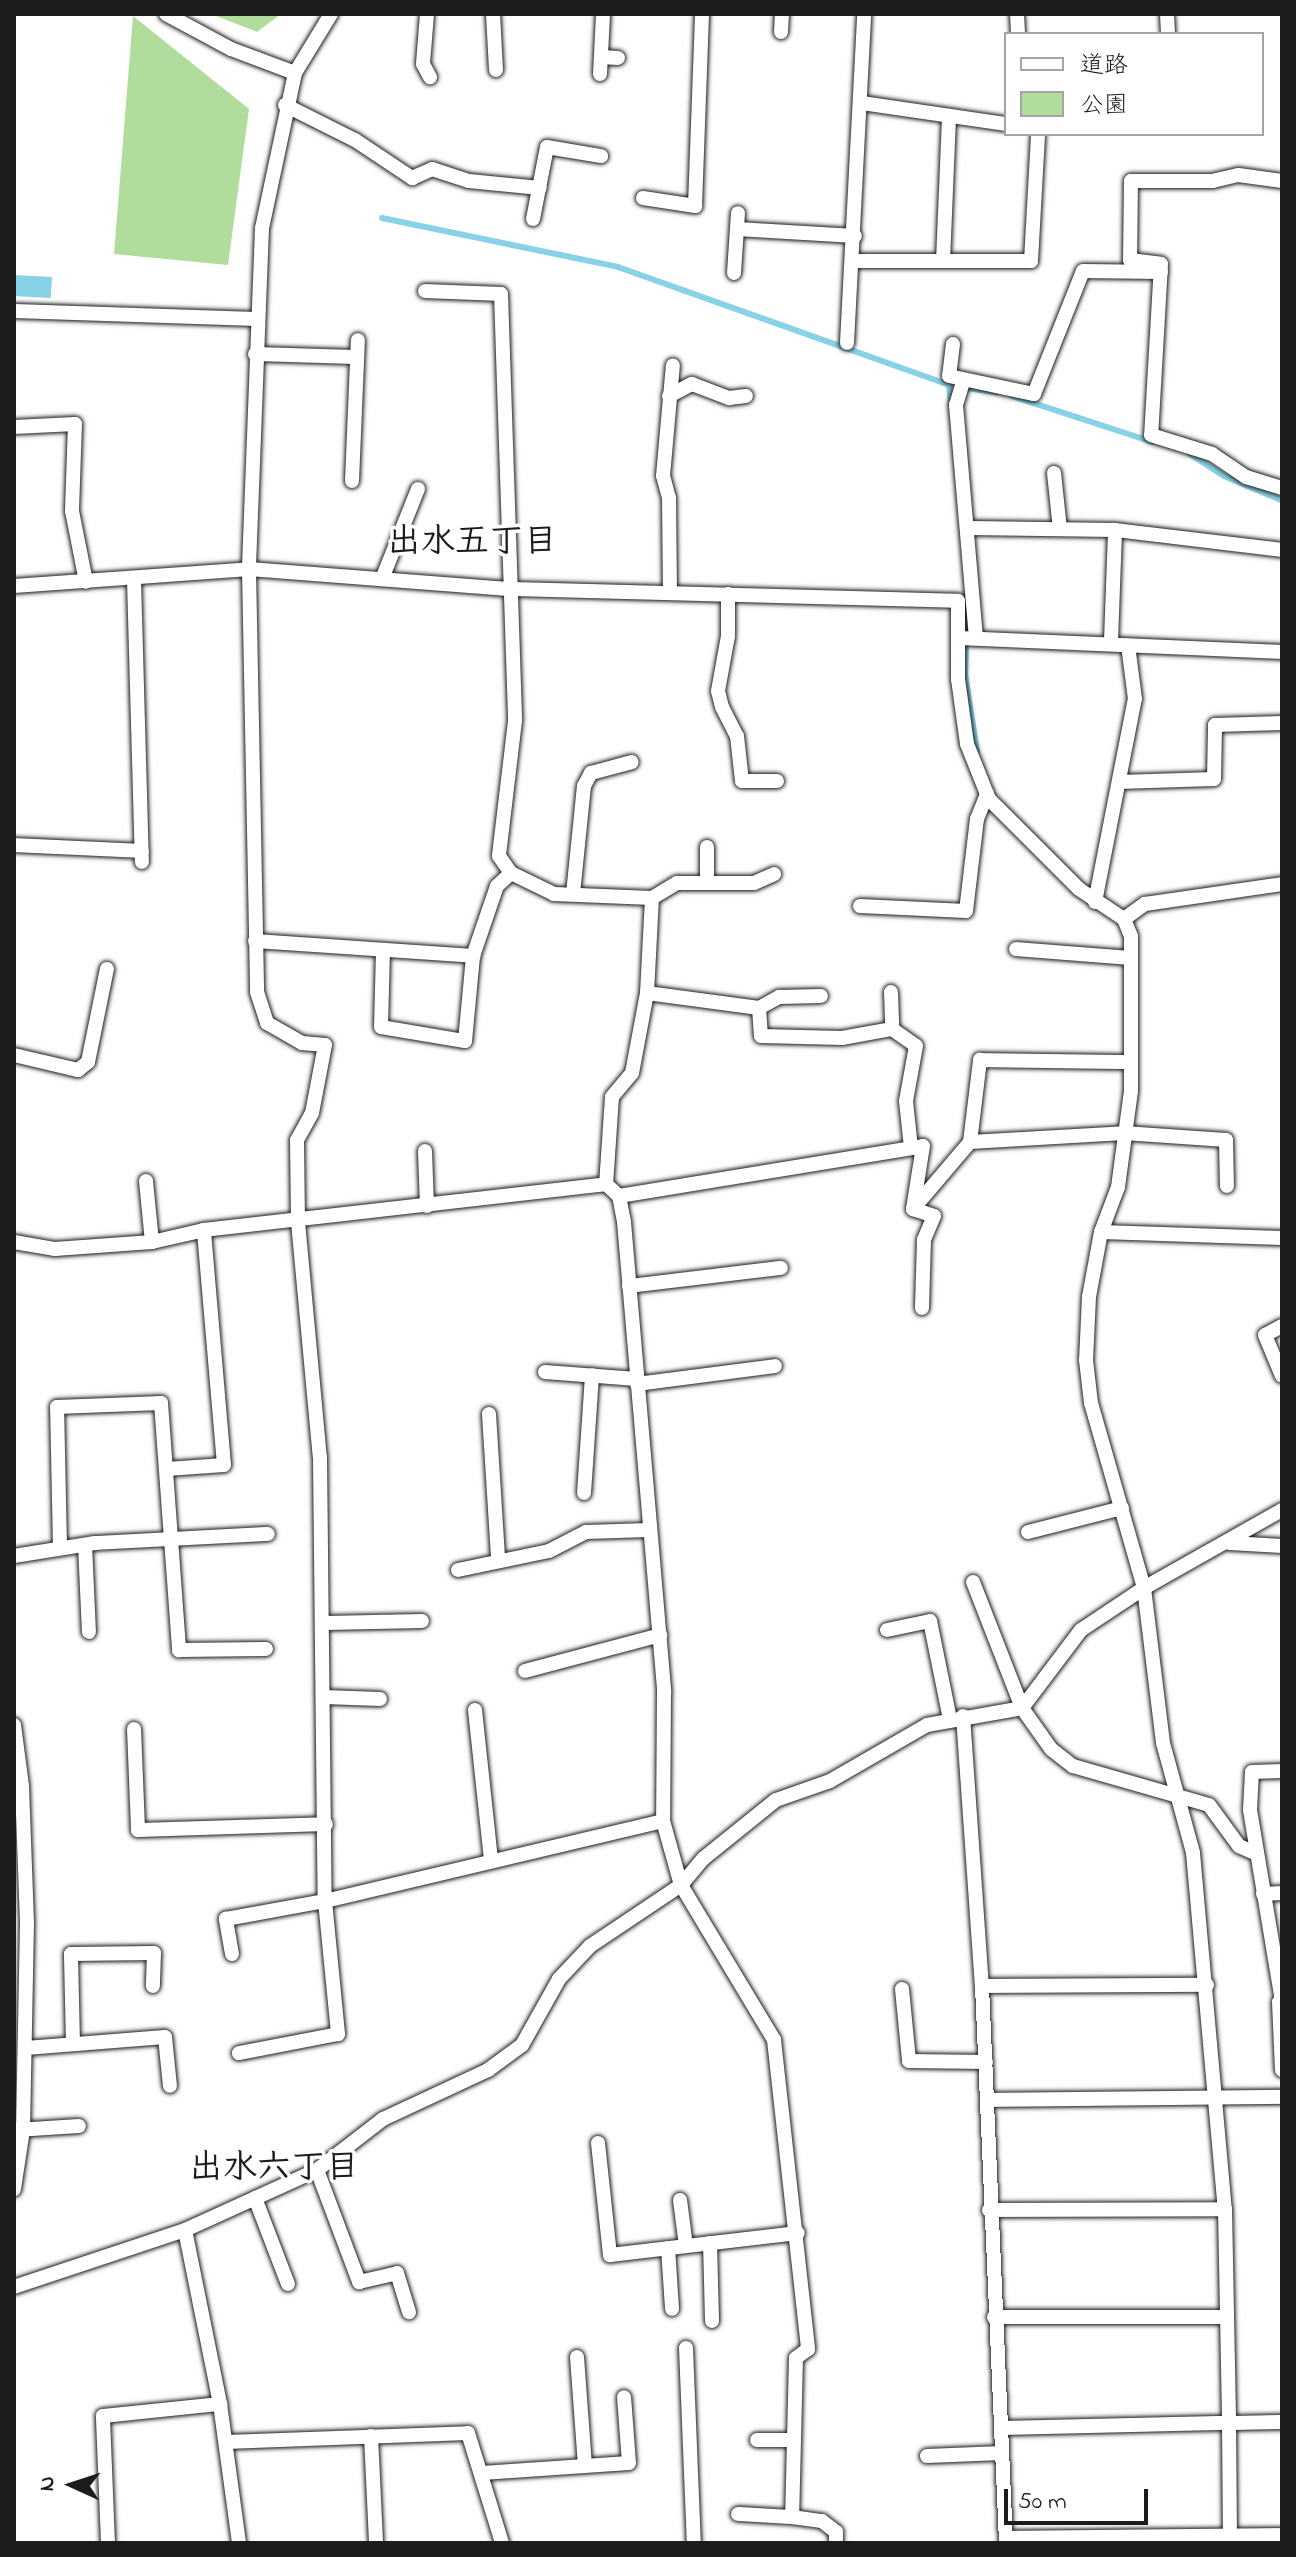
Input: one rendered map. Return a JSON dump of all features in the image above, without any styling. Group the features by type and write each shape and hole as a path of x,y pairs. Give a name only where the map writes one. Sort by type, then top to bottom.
{"street":[{"path":"166,14 231,49 295,73"},
{"path":"239,2053 338,2034 325,1901 325,1623 320,1457 298,1222 297,1140 312,1113 325,1045 302,1043 267,1023 257,992 249,569 262,228 285,105 295,73 331,14"},
{"path":"427,14 423,64 430,77"},
{"path":"493,14 496,70"},
{"path":"600,74 603,14"},
{"path":"643,198 695,206 702,14"},
{"path":"781,32 782,14"},
{"path":"847,343 862,103 864,14"},
{"path":"601,57 618,58"},
{"path":"862,103 1004,124"},
{"path":"285,105 355,140 412,178 432,169 469,181 540,188"},
{"path":"943,261 949,116"},
{"path":"853,261 1031,261 1038,136"},
{"path":"533,219 547,147 601,156"},
{"path":"1282,181 1238,175 1213,181 1131,181 1130,260 1161,264 1151,435 1212,454 1246,477 1282,488"},
{"path":"734,273 738,213"},
{"path":"737,229 855,236"},
{"path":"953,344 949,376 962,387 1034,394 1083,271 1161,272"},
{"path":"425,291 501,294 515,721 499,856 511,873 554,894 652,898 677,883 754,883 774,874"},
{"path":"14,311 257,319"},
{"path":"352,481 358,340"},
{"path":"255,354 356,357"},
{"path":"670,593 669,498 663,476 673,365"},
{"path":"669,396 692,384 729,398 746,396"},
{"path":"962,387 956,405 976,598 976,638"},
{"path":"14,427 75,424 72,511 86,582"},
{"path":"1054,473 1060,529"},
{"path":"382,579 418,489"},
{"path":"969,528 1115,530 1282,550"},
{"path":"1111,641 1115,530"},
{"path":"14,586 134,580 249,569 511,589 958,601 976,598"},
{"path":"14,845 142,856 134,580"},
{"path":"728,594 728,636 718,691 722,707 737,736 742,781 777,781"},
{"path":"958,601 958,679 967,744 987,794 1011,825 1095,902 1124,919 1131,936 1131,1062 1124,1133 1118,1187 1101,1232 1089,1297 1086,1360 1091,1403 1144,1588 1163,1743 1193,1853 1225,2209 1230,2539"},
{"path":"960,638 1111,641 1128,645 1282,652"},
{"path":"1095,902 1135,699 1128,645"},
{"path":"1119,782 1214,779 1215,725 1282,723"},
{"path":"573,894 584,786 591,773 632,762"},
{"path":"860,906 966,911 977,819 987,794"},
{"path":"707,847 707,882"},
{"path":"383,950 381,1027 465,1041 473,956 497,886 511,873"},
{"path":"1124,919 1145,904 1282,884"},
{"path":"606,1184 612,1097 632,1073 647,993 652,898"},
{"path":"255,941 473,956"},
{"path":"1016,949 1130,958"},
{"path":"14,1055 78,1070 88,1062 107,969"},
{"path":"891,992 892,1029"},
{"path":"647,993 759,1008 779,997 821,996"},
{"path":"759,1008 761,1036 842,1038 892,1029 916,1046 906,1101 911,1148"},
{"path":"913,1209 970,1142 980,1060 1131,1062"},
{"path":"970,1142 1124,1133 1226,1140 1227,1186"},
{"path":"619,1196 923,1146 913,1209"},
{"path":"425,1151 427,1206"},
{"path":"146,1181 152,1242"},
{"path":"14,1242 55,1249 152,1242 204,1230 298,1222 606,1184 619,1196 660,1635 663,1821 681,1885 774,2040 798,2233 808,2349 796,2358 792,2517"},
{"path":"913,1209 934,1216 924,1240 922,1308"},
{"path":"167,1469 224,1465 204,1230"},
{"path":"1101,1232 1282,1238"},
{"path":"629,1286 781,1268"},
{"path":"1282,1326 1265,1335 1282,1376"},
{"path":"545,1372 637,1382 775,1366"},
{"path":"584,1493 592,1375"},
{"path":"60,1547 57,1407 161,1403 179,1650 266,1649"},
{"path":"489,1414 498,1559"},
{"path":"1028,1532 1122,1508"},
{"path":"14,2287 185,2230 317,2170 383,2119 488,2070 522,2045 559,1979 590,1946 681,1885 704,1858 776,1800 830,1781 927,1725 1022,1708 1081,1630 1144,1588 1230,1543 1282,1510"},
{"path":"458,1570 498,1559 549,1551 586,1532 648,1530"},
{"path":"14,1556 60,1547 268,1534"},
{"path":"1230,1543 1282,1546"},
{"path":"85,1545 89,1632"},
{"path":"973,1582 1022,1708 1051,1749 1073,1766 1209,1805 1239,1846 1257,1854"},
{"path":"325,1623 422,1621"},
{"path":"887,1630 930,1621 957,1718 982,1986 989,2210 1006,2540 1230,2539 1282,2535"},
{"path":"525,1671 660,1635"},
{"path":"324,1697 380,1699"},
{"path":"475,1710 491,1860"},
{"path":"14,1725 26,2048 14,2189"},
{"path":"134,1729 138,1830 326,1824"},
{"path":"1282,1771 1252,1772 1250,1810 1280,2002 1282,2070"},
{"path":"232,1954 226,1919 325,1901 663,1821"},
{"path":"1263,1894 1282,1893"},
{"path":"73,2044 71,1954 154,1953 153,1986"},
{"path":"982,1986 1207,1985"},
{"path":"902,1989 909,2061 986,2062"},
{"path":"26,2048 165,2037 170,2086"},
{"path":"987,2100 1282,2097"},
{"path":"18,2130 79,2126"},
{"path":"598,2143 610,2255 798,2233"},
{"path":"317,2170 359,2282 397,2273 409,2312"},
{"path":"255,2198 288,2284"},
{"path":"680,2200 686,2246"},
{"path":"989,2210 1225,2209"},
{"path":"185,2230 220,2404 239,2543"},
{"path":"710,2243 712,2321"},
{"path":"668,2248 672,2309"},
{"path":"994,2317 1227,2317"},
{"path":"686,2348 694,2543"},
{"path":"577,2357 585,2466"},
{"path":"482,2473 629,2463 624,2397"},
{"path":"108,2543 103,2416 220,2404"},
{"path":"1002,2428 1282,2422"},
{"path":"226,2442 468,2433 502,2543"},
{"path":"371,2436 376,2543"},
{"path":"757,2440 794,2440"},
{"path":"927,2456 1002,2453"},
{"path":"738,2514 822,2521 836,2532 836,2543"}],"green space":[{"path":"211,14 281,14 257,32"},
{"path":"133,16 249,109 228,265 114,254"}],"water":[{"path":"14,275 52,277 51,298 14,296"}],"waterway":[{"path":"382,218 618,267 949,385 951,405"},
{"path":"961,387 997,393"},
{"path":"1012,396 1153,442"},
{"path":"1190,454 1224,476 1281,500"},
{"path":"967,608 965,675 977,751"}],"district":[{"name":"出水五丁目","path":"472,544"},
{"name":"出水六丁目","path":"274,2170"}]}
